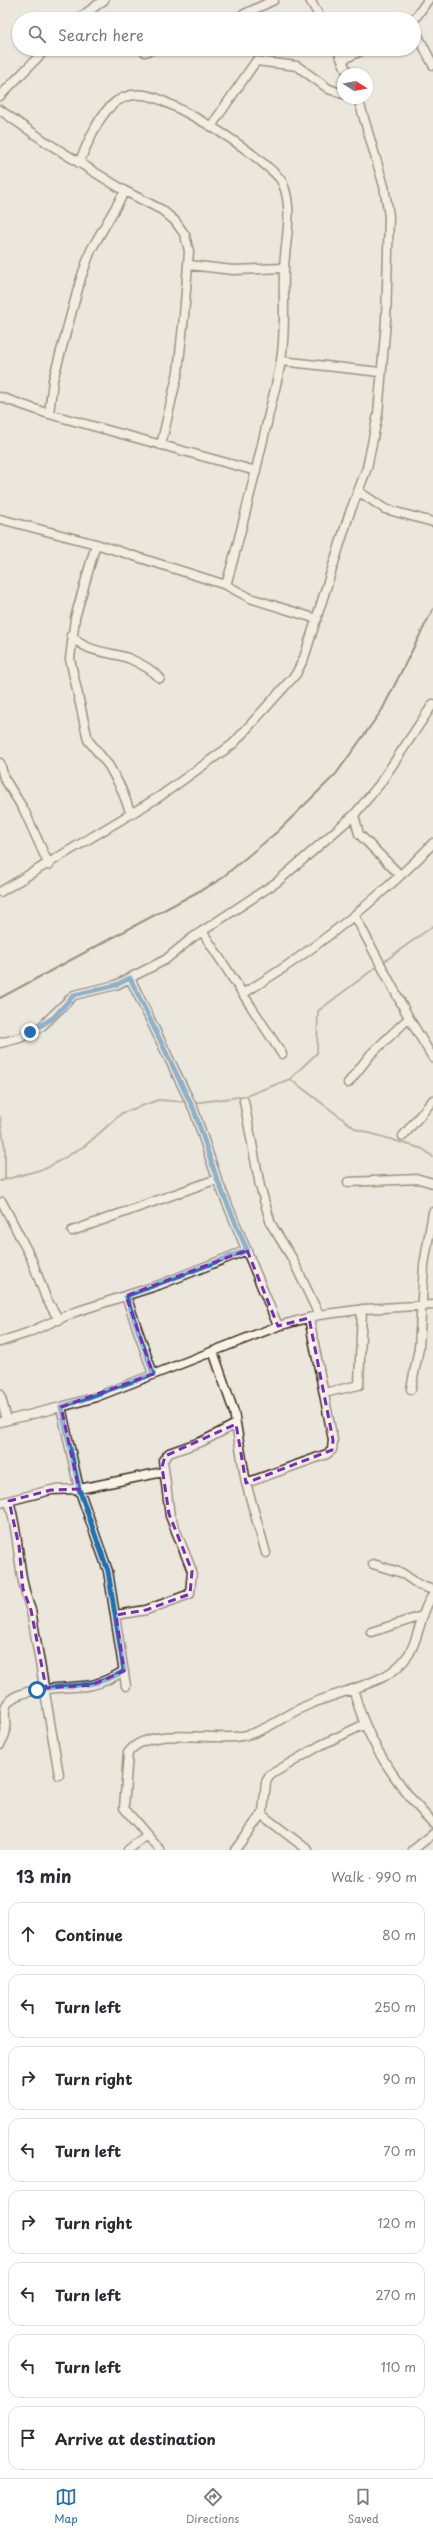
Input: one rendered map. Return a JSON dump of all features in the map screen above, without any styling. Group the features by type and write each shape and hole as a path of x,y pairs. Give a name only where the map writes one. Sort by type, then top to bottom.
{"street":[{"path":"88,12 104,0"},
{"path":"249,12 274,0"},
{"path":"310,0 317,12"},
{"path":"420,12 428,0"},
{"path":"421,42 433,65"},
{"path":"0,96 39,56"},
{"path":"340,56 345,68"},
{"path":"342,60 350,56"},
{"path":"212,125 256,61 297,66 329,89 337,92"},
{"path":"79,162 106,109 117,100 129,96 154,97 212,125 240,143 283,183 288,212 284,268 285,327 281,361 244,525 226,585"},
{"path":"0,892 159,797 233,744 296,674 317,619 358,491 367,468 378,414 380,372 386,321 389,216 384,186 360,104"},
{"path":"0,110 125,191 162,210 175,221 185,235 189,251 189,265 178,372 161,444"},
{"path":"49,414 53,380 81,278 91,250 125,191"},
{"path":"189,265 233,270 284,268"},
{"path":"281,361 380,372"},
{"path":"0,397 49,414 256,471"},
{"path":"358,491 385,509 433,522"},
{"path":"0,518 96,544 226,585 250,598 317,619"},
{"path":"96,544 72,635 71,665 88,740 109,766 121,788 131,814"},
{"path":"72,635 82,646 128,658 141,664 160,678"},
{"path":"0,1043 20,1038 42,1026 74,995 116,985 170,958 202,930 277,882 354,815 379,785 433,704"},
{"path":"0,763 4,778 24,810 49,864"},
{"path":"354,815 359,834 400,875"},
{"path":"244,993 280,971 355,916 433,843"},
{"path":"355,916 390,979 409,1018 433,1058"},
{"path":"202,930 227,973 244,993 282,1054"},
{"path":"130,978 194,1110 217,1179 278,1326"},
{"path":"348,1083 371,1054 409,1018"},
{"path":"403,1136 433,1100"},
{"path":"244,1101 260,1186 271,1224 292,1258 319,1315"},
{"path":"72,1231 217,1179"},
{"path":"348,1182 419,1179 433,1183"},
{"path":"2,1202 31,1258 46,1298 59,1320"},
{"path":"411,1389 418,1348 420,1306 433,1212"},
{"path":"0,1342 59,1320 75,1312 126,1296 247,1250"},
{"path":"126,1296 153,1374"},
{"path":"0,1394 3,1421 61,1407 153,1374 278,1326 319,1315 362,1309 433,1305"},
{"path":"324,1393 359,1385 362,1309"},
{"path":"246,1483 331,1452 333,1440 309,1318"},
{"path":"213,1351 236,1424 246,1483 266,1553"},
{"path":"61,1407 79,1489 108,1571 126,1686"},
{"path":"116,1615 146,1610 190,1594 192,1571 170,1516 163,1472 163,1460 169,1452 203,1441 236,1424"},
{"path":"0,1504 51,1490 79,1489 163,1472"},
{"path":"9,1501 19,1546 22,1589 31,1610 46,1688 59,1775"},
{"path":"373,1564 402,1573 419,1585 433,1590"},
{"path":"160,1850 124,1808 128,1753 133,1746 148,1739 172,1737 203,1738 242,1736 257,1732 306,1705 353,1689 384,1676 397,1669 409,1654 422,1616 433,1595"},
{"path":"371,1632 422,1616"},
{"path":"0,1746 5,1736 5,1708 8,1702 29,1692 46,1688 92,1685 113,1678 124,1671"},
{"path":"353,1689 365,1724 385,1760 433,1823"},
{"path":"235,1850 262,1815 266,1782 270,1775 320,1745 365,1724"},
{"path":"262,1815 308,1850"},
{"path":"128,1850 147,1835"},
{"path":"413,1850 432,1835"}],"highlighted area":[{"path":"247,1250 278,1326 309,1318 333,1440 332,1450 246,1483 236,1424 165,1456 162,1467 169,1514 192,1571 190,1594 146,1610 116,1615 124,1671 92,1685 46,1688 31,1610 23,1589 19,1546 9,1501 51,1490 79,1489 61,1407 153,1374 126,1296"}],"waterway":[{"path":"382,963 433,926"},
{"path":"194,1103 246,1096 290,1079 317,1053 318,1011 379,965"},
{"path":"290,1079 356,1129 423,1149 433,1157"},
{"path":"0,1181 47,1168 86,1145 122,1113 158,1100 187,1102"},
{"path":"0,1117 5,1149 5,1179"}],"railway":[{"path":"0,998 218,881 277,832 336,774 382,710 433,609"}],"route":[{"path":"30,1032 53,1018 74,995 116,985 130,978 141,1004 165,1048 194,1110 217,1179 247,1250 159,1285 126,1296 153,1374 96,1397 61,1407 79,1489 108,1571 124,1671 113,1678 92,1685 37,1690"}]}
